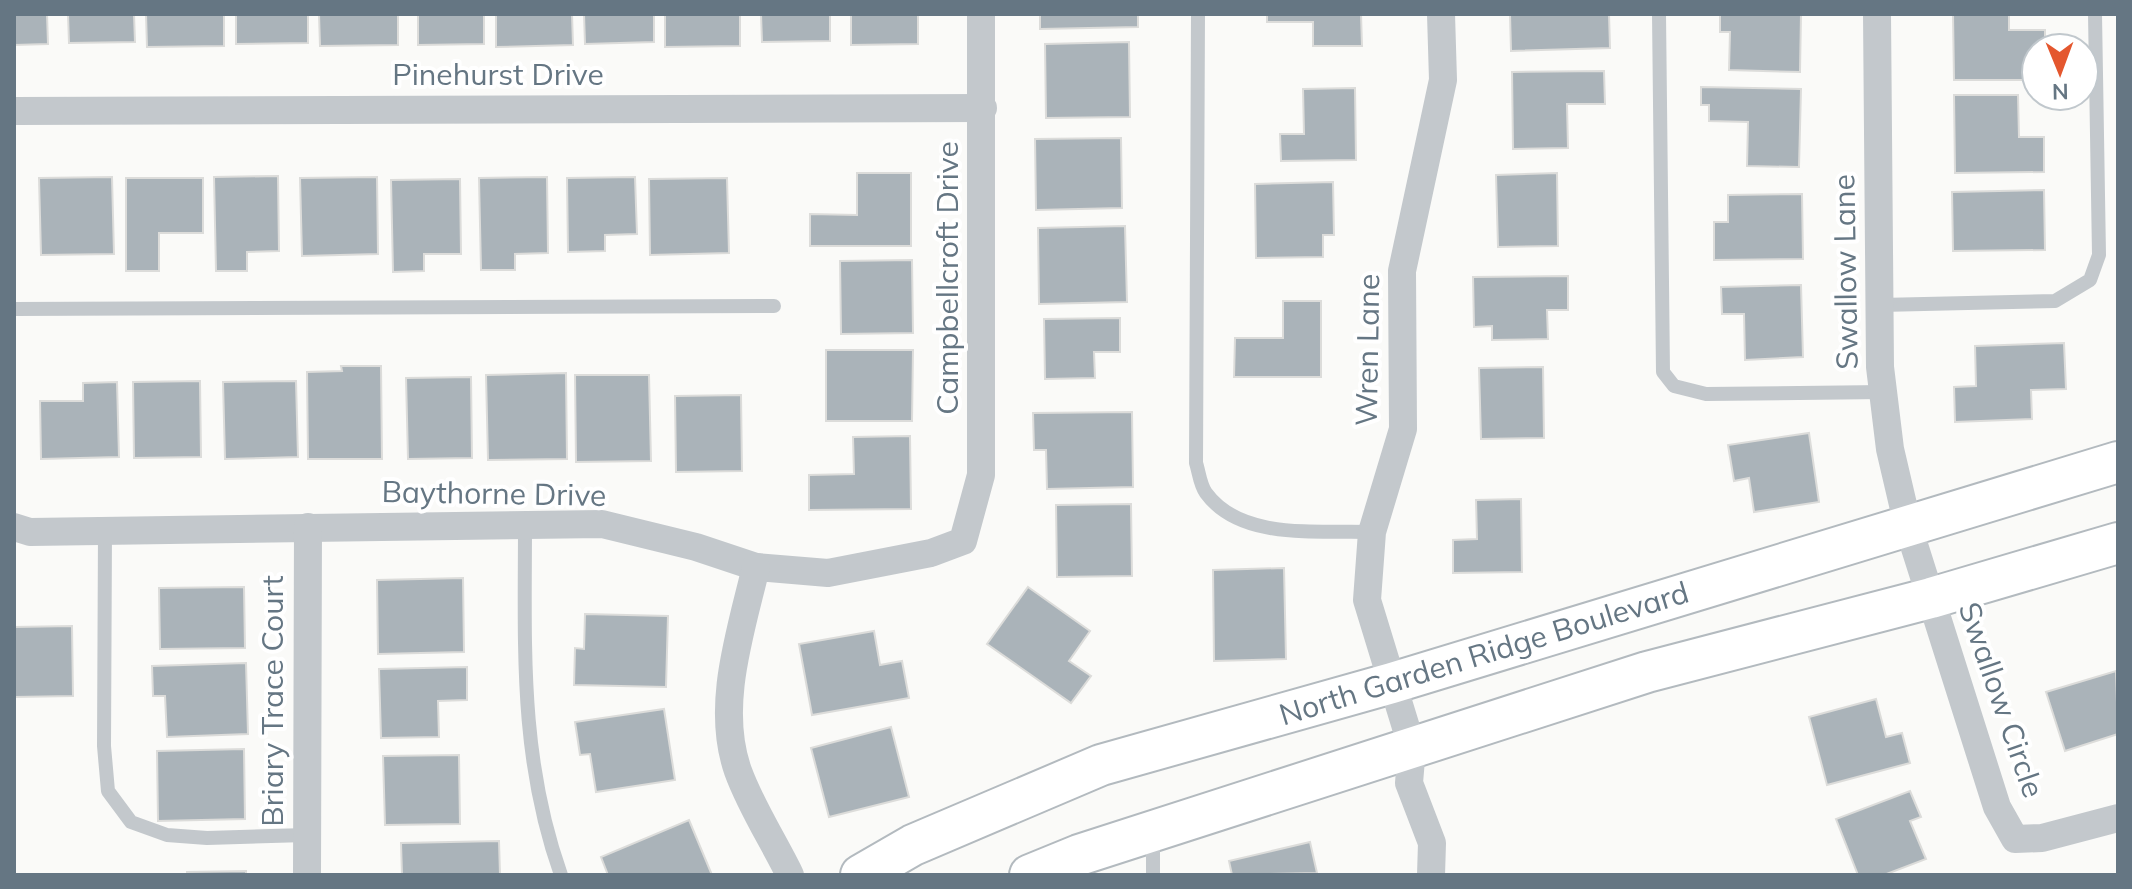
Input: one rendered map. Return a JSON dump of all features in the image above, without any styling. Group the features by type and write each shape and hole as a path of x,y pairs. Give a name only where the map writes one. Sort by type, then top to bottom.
{"main road":[{"name":"North Garden Ridge Boulevard","path":"861,875 913,845 1101,765 1392,683 2118,462"},
{"path":"1030,875 1079,855 1647,672 1931,598 2118,543"}],"street":[{"name":"Campbellcroft Drive","path":"963,541 981,475 981,14"},
{"name":"Wren Lane","path":"1431,875 1432,843 1409,783 1412,747 1367,600 1372,532 1403,429 1402,271 1443,80 1441,14"},
{"name":"Swallow Lane","path":"1877,14 1883,392 1890,449 1908,526"},
{"name":"Pinehurst Drive","path":"14,111 983,108"},
{"name":"Baythorne Drive","path":"14,527 30,532 602,524 696,547 756,567 828,573 931,553 963,541"},
{"name":"Swallow Circle","path":"1908,526 1997,807 2015,839 2057,835 2118,818"},
{"name":"Briary Trace Court","path":"307,875 308,527"},
{"path":"756,567 730,693 729,730 738,770 790,875"}],"lane":[{"path":"1198,14 1196,463 1204,491 1228,516 1261,527 1372,532"},
{"path":"1659,14 1663,372 1674,386 1706,394 1883,392"},
{"path":"1880,305 1997,305 2055,301 2090,280 2099,255 2095,14"},
{"path":"14,309 774,306"},
{"path":"525,523 526,673 531,762 547,837 561,875"},
{"path":"105,530 104,746 108,791 131,822 167,835 207,838 306,835"},
{"path":"1153,833 1153,875"}],"building":[{"path":"14,14 47,14 48,44 14,45"},
{"path":"68,14 134,14 135,42 69,43"},
{"path":"146,14 224,14 224,46 147,47"},
{"path":"236,14 308,14 308,43 236,44"},
{"path":"319,14 398,14 398,45 320,46"},
{"path":"418,14 484,14 484,44 418,45"},
{"path":"496,14 572,14 573,45 496,47"},
{"path":"584,14 654,14 654,42 585,44"},
{"path":"665,14 740,14 740,46 665,47"},
{"path":"761,14 830,14 830,41 762,42"},
{"path":"851,14 918,14 918,44 851,45"},
{"path":"1040,14 1138,14 1138,27 1040,29"},
{"path":"1267,14 1361,14 1362,46 1313,46 1313,22 1267,22"},
{"path":"1510,14 1609,14 1610,48 1511,51"},
{"path":"1720,14 1801,14 1800,72 1729,70 1730,32 1720,32"},
{"path":"1953,14 2009,14 2009,30 2045,30 2020,32 2020,80 1954,80"},
{"path":"1129,42 1130,117 1046,118 1045,44"},
{"path":"1604,71 1605,104 1567,104 1568,148 1513,149 1512,72"},
{"path":"1701,87 1801,89 1799,167 1747,166 1748,122 1709,121 1709,105 1701,105"},
{"path":"1355,88 1356,160 1281,161 1280,134 1304,134 1303,89"},
{"path":"1954,95 2018,95 2019,137 2044,137 2044,172 1955,173"},
{"path":"1121,138 1122,208 1036,210 1035,139"},
{"path":"857,173 911,173 911,246 810,246 810,214 857,215"},
{"path":"1557,173 1558,246 1498,247 1496,175"},
{"path":"278,176 279,251 247,252 247,271 216,271 214,177"},
{"path":"112,177 114,254 41,255 39,178"},
{"path":"377,177 378,254 302,256 300,178"},
{"path":"547,177 548,253 515,254 515,270 481,270 479,178"},
{"path":"635,177 637,234 605,235 605,251 568,252 567,178"},
{"path":"126,178 203,178 203,233 159,233 159,271 126,271"},
{"path":"727,178 729,253 650,255 649,179"},
{"path":"460,179 461,254 424,254 424,271 393,272 391,180"},
{"path":"1333,182 1334,235 1323,235 1323,257 1256,258 1255,184"},
{"path":"2044,190 2045,250 1953,251 1952,192"},
{"path":"1802,194 1803,259 1714,260 1714,222 1728,222 1728,195"},
{"path":"1125,226 1127,302 1039,304 1038,228"},
{"path":"912,260 913,333 841,334 840,261"},
{"path":"1568,276 1568,310 1547,310 1548,339 1492,340 1492,326 1474,327 1473,277"},
{"path":"1801,285 1803,357 1745,360 1744,314 1722,314 1721,287"},
{"path":"1283,301 1321,301 1321,377 1234,377 1235,338 1283,338"},
{"path":"1120,318 1120,352 1094,352 1095,378 1045,379 1044,319"},
{"path":"2064,343 2066,389 2031,390 2032,419 1955,422 1954,387 1976,386 1975,346"},
{"path":"826,350 913,350 912,421 826,421"},
{"path":"341,366 381,366 382,459 308,459 307,372 342,371"},
{"path":"1543,367 1544,438 1481,439 1479,368"},
{"path":"566,373 567,459 488,460 486,375"},
{"path":"575,375 649,375 651,461 576,462"},
{"path":"471,377 472,458 408,459 406,378"},
{"path":"200,381 201,457 134,458 133,382"},
{"path":"296,381 298,457 225,459 223,382"},
{"path":"117,382 119,457 41,459 40,401 83,401 83,383"},
{"path":"741,395 742,471 676,472 675,396"},
{"path":"1132,412 1133,487 1047,489 1046,450 1034,450 1033,413"},
{"path":"1809,433 1819,502 1754,512 1749,478 1734,481 1728,445"},
{"path":"910,436 911,509 809,510 809,475 854,474 853,437"},
{"path":"1521,499 1522,572 1453,573 1453,540 1477,539 1476,500"},
{"path":"1131,504 1132,576 1057,577 1056,505"},
{"path":"1284,568 1286,659 1214,661 1213,570"},
{"path":"463,578 464,652 378,654 377,580"},
{"path":"244,587 245,648 160,649 159,588"},
{"path":"1028,587 1090,631 1069,661 1091,676 1071,703 987,644"},
{"path":"585,614 668,616 666,687 574,685 575,648 584,649"},
{"path":"72,626 73,696 14,697 14,627"},
{"path":"874,631 880,665 902,661 909,698 812,715 799,644"},
{"path":"246,663 248,734 167,737 165,696 153,696 152,666"},
{"path":"467,667 467,700 438,701 439,737 381,738 379,669"},
{"path":"2116,671 2118,734 2065,751 2046,692"},
{"path":"1876,699 1886,737 1902,733 1910,763 1827,785 1809,717"},
{"path":"664,709 675,780 596,792 590,754 580,755 575,722"},
{"path":"891,727 909,797 829,817 811,748"},
{"path":"244,749 245,819 158,821 157,751"},
{"path":"459,755 460,824 385,825 383,756"},
{"path":"1910,791 1921,817 1910,821 1926,859 1884,875 1858,875 1836,819"},
{"path":"689,820 712,875 608,875 601,857"},
{"path":"499,841 500,875 402,875 401,843"},
{"path":"1310,842 1317,873 1232,875 1229,861"},
{"path":"246,871 246,875 187,875 187,872"}]}
